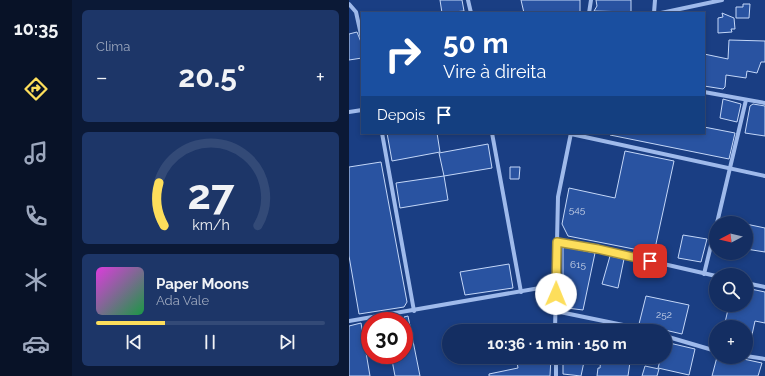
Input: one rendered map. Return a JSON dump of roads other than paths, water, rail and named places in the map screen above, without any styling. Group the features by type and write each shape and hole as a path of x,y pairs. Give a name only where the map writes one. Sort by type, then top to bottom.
{"street":[{"path":"468,0 471,12"},
{"path":"589,12 591,0"},
{"path":"654,12 655,0"},
{"path":"666,12 723,0"},
{"path":"349,4 356,12 361,34"},
{"path":"705,92 765,103"},
{"path":"718,216 731,168 746,100"},
{"path":"349,112 361,110"},
{"path":"382,134 414,311"},
{"path":"492,134 521,292"},
{"path":"555,324 558,197 571,134"},
{"path":"576,134 765,176"},
{"path":"557,242 598,249 709,275"},
{"path":"704,274 709,253"},
{"path":"753,284 765,287"},
{"path":"349,322 557,285"},
{"path":"555,311 618,324"},
{"path":"672,338 709,349"},
{"path":"753,357 765,359"},
{"path":"555,364 556,376"}]}
